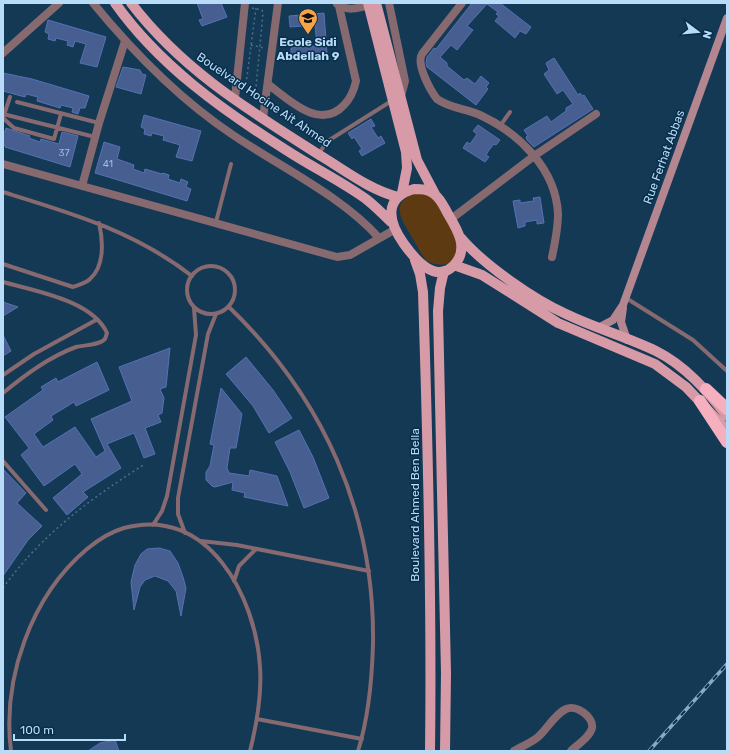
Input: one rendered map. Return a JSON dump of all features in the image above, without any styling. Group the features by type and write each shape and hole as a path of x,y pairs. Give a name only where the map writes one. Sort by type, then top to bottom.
{"highway":[{"path":"706,390 727,409"},
{"path":"700,400 727,442"}],"main road":[{"path":"115,3 147,42 198,90 284,149 366,200 392,226 415,260 427,269 444,271 454,265 460,254 460,238"},
{"name":"Bouelvard Hocine Ait Ahmed","path":"131,3 148,25 174,52 201,75 263,118 380,192 400,195"},
{"path":"371,4 397,98 417,160 434,194"},
{"path":"392,226 391,212 400,195 406,175 407,159 397,98"},
{"path":"400,195 414,189 421,189 434,194 440,199 460,238 478,257 540,300 565,314 656,352 680,366 706,390 727,416"},
{"name":"Boulevard Ahmed Ben Bella","path":"415,260 420,274 423,292 427,417 431,677 430,751"},
{"path":"454,265 482,275 558,323 655,364 672,376 700,400 727,430"},
{"path":"444,271 440,288 438,311 446,666 445,751"}],"street":[{"path":"3,53 58,3"},
{"path":"93,3 124,41 156,74 194,107 232,135 354,213 379,238"},
{"path":"263,118 269,85 278,3"},
{"path":"389,3 405,81 397,98"},
{"path":"462,3 422,54 420,59 420,67 437,100 466,109 500,126 520,141 534,156 548,178 554,193 558,214 552,257"},
{"path":"234,98 245,4"},
{"path":"269,85 302,109 311,114 321,116 332,114 341,109 349,100 354,90 356,80 338,4"},
{"path":"338,4 346,9 371,4"},
{"name":"Rue Ferhat Abbas","path":"598,328 613,320 624,301 727,18"},
{"path":"82,186 124,41"},
{"path":"451,219 534,156 596,114"},
{"path":"3,164 216,222 337,257 350,255 379,238 392,226"},
{"name":"Rue Ferhat Abbas","path":"624,301 621,322 628,340"},
{"path":"514,751 535,740 562,712 572,707 578,709 590,720 592,726 589,733 571,751"}],"lane":[{"path":"10,97 3,112 6,122 14,128 54,139 61,114"},
{"path":"319,154 331,139 397,98"},
{"path":"17,102 99,123"},
{"path":"3,112 57,129 95,137"},
{"path":"500,126 510,112"},
{"path":"216,222 231,164"},
{"path":"3,192 99,223 156,251 192,276"},
{"path":"3,264 73,287 90,279 100,262 103,238 99,223"},
{"path":"208,266 218,267 227,272 233,279 235,289 234,298 229,307 216,314 202,313 194,308 189,301 187,293 188,284 192,276 199,269 208,266"},
{"path":"3,282 72,303 88,311 106,333 104,341 86,344 63,353 27,374 3,393"},
{"path":"624,301 693,340 727,371"},
{"path":"229,307 263,342 300,391 320,424 352,496 369,571 373,619 372,676 369,709 358,751"},
{"path":"153,525 165,506 169,488 196,335 194,308"},
{"path":"185,534 178,514 178,498 207,342 216,314"},
{"path":"3,375 34,354 96,320"},
{"path":"3,461 46,510"},
{"path":"11,751 10,717 15,673 26,637 42,604 70,565 93,544 106,535 124,528 153,525 169,527 200,540 369,571"},
{"path":"200,540 218,558 234,581 250,616 258,648 261,680 257,718 250,751"},
{"path":"234,581 239,566 255,550"},
{"path":"257,718 362,739"}],"path":[{"path":"245,4 262,10 263,13 256,87"},
{"path":"246,84 256,8"},
{"path":"251,45 273,49"},
{"path":"3,588 40,543 70,515 103,491 146,464"}],"shaded area":[{"path":"416,193 431,197 446,215 458,235 459,242 457,252 452,261 449,263 439,265 426,260 402,219 400,207 402,202 407,197"}],"building":[{"path":"197,3 221,3 227,17 202,26 199,20 203,19"},
{"path":"472,3 500,3 531,27 526,34 520,31 515,38 495,21 499,16 496,14 498,12 487,4 467,26 473,30 457,50 451,45 440,57 447,63 447,66 464,80 467,78 475,84 481,76 489,83 486,87 488,89 476,105 427,67 426,63 427,57 434,48 436,49"},
{"name":"Ecole Sidi Abdellah 9","path":"324,13 327,54 291,57 291,48 317,46 315,25 290,27 289,16"},
{"path":"48,20 106,37 97,67 80,63 86,44 75,41 73,47 67,45 68,41 56,38 55,41 48,39 49,34 45,32"},
{"path":"554,58 578,95 580,93 582,96 584,95 593,109 534,147 527,140 526,137 528,136 524,130 547,116 551,122 566,111 566,108 573,104 563,90 557,94 544,74 549,70 546,63"},
{"path":"123,67 140,70 142,74 146,75 141,94 116,87"},
{"path":"3,73 32,79 89,96 85,108 80,108 78,114 72,112 73,108 61,105 60,108 37,101 38,97 26,94 25,97 3,91"},
{"path":"144,115 201,131 192,161 176,157 180,145 163,140 164,136 152,133 151,136 144,134 145,129 141,127"},
{"path":"371,119 375,126 371,127 378,138 381,136 385,143 362,156 359,151 362,149 354,137 352,139 348,133"},
{"path":"478,125 500,140 489,150 486,155 489,157 485,162 463,148 467,142 470,144 477,134 473,131"},
{"path":"6,128 30,136 29,138 40,142 41,139 59,144 62,132 78,136 70,167 5,147 6,146 3,145 3,131 5,132"},
{"path":"104,142 120,147 117,159 134,165 133,169 144,173 145,169 163,173 169,175 168,179 180,183 181,179 188,182 186,187 191,189 187,201 95,173"},
{"path":"540,197 544,223 537,224 537,220 525,222 525,226 518,228 513,201 520,200 520,203 534,201 533,198"},
{"path":"3,302 18,307 3,316"},
{"path":"3,335 11,351 3,356"},
{"path":"170,348 166,387 160,389 164,398 162,413 158,415 161,422 145,428 155,454 144,458 134,433 107,444 121,468 83,492 88,497 67,515 53,498 82,474 75,464 44,486 21,455 29,448 5,417 43,390 41,387 56,378 58,382 97,362 109,390 76,406 74,402 51,416 53,420 34,434 43,447 75,427 96,457 105,451 91,419 132,401 119,367"},
{"path":"246,357 273,390 292,418 269,433 253,406 226,374"},
{"path":"221,388 242,414 236,448 230,448 227,468 229,473 249,476 250,470 277,476 288,506 244,497 245,493 232,490 233,482 215,487 206,480 206,472 210,466 214,445 210,444"},
{"path":"299,430 313,457 329,498 304,508 290,472 275,442"},
{"path":"3,469 26,493 17,503 42,526 28,540 3,576"},
{"path":"159,548 170,551 178,563 183,577 186,588 181,616 176,591 168,581 155,576 145,580 140,587 134,610 131,582 135,565 141,554 147,549"},
{"path":"115,740 119,751 88,751 100,743"}],"railway":[{"path":"649,751 727,664"}],"place":[{"name":"Ecole Sidi Abdellah 9","path":"308,35"}]}
